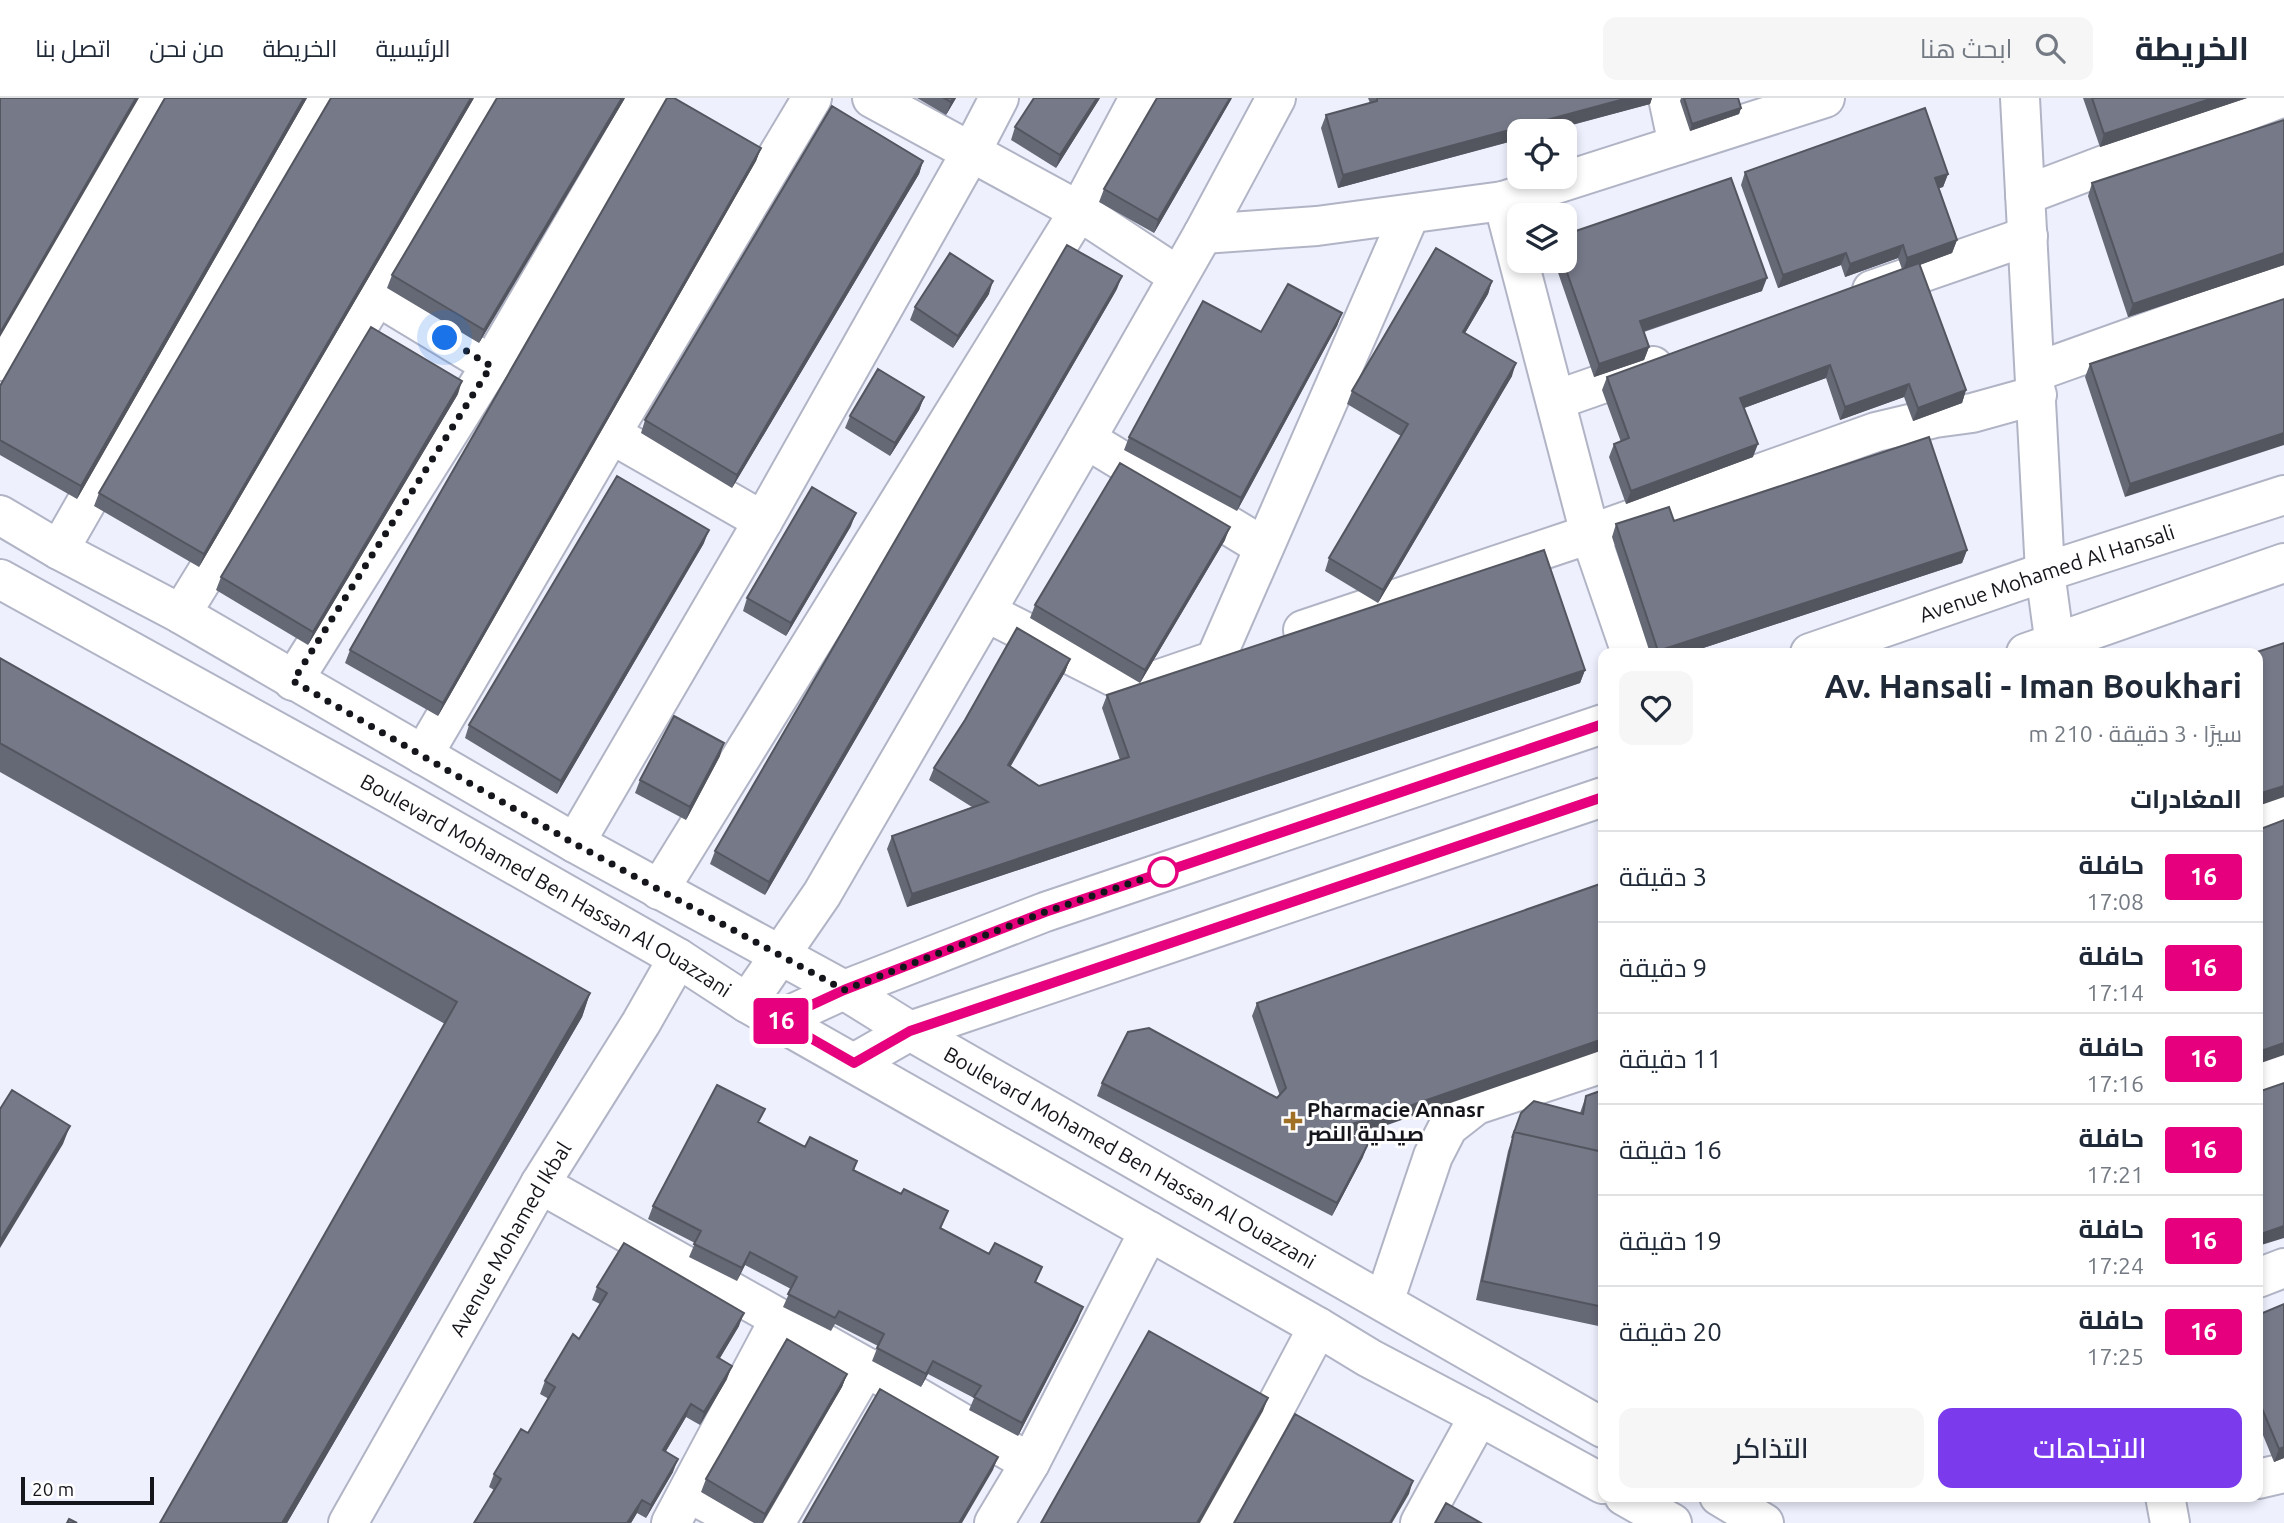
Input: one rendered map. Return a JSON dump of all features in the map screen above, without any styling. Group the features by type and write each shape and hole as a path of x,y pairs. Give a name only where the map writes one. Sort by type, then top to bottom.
{"street":[{"path":"0,361 154,98"},
{"path":"60,550 318,98"},
{"path":"181,614 377,296 489,98"},
{"path":"293,681 491,366 647,98"},
{"path":"423,755 812,98"},
{"path":"872,98 1079,211 1178,276"},
{"path":"575,844 763,521 999,98"},
{"path":"659,890 1079,211 1139,98"},
{"path":"763,1011 781,955 822,894 1086,439 1203,234 1276,98"},
{"path":"1668,98 1678,145"},
{"path":"2020,98 2045,572 2046,648"},
{"path":"2025,195 2281,98"},
{"path":"1203,234 1317,226 1503,201 1818,99"},
{"path":"1503,201 1590,534 1629,648"},
{"path":"1215,660 1410,214"},
{"path":"1844,300 2028,236"},
{"path":"986,612 1132,686 1142,685 1590,534 1876,432 1935,418 1972,413 2036,384 2284,283"},
{"path":"377,296 491,366"},
{"path":"1556,400 1687,355"},
{"path":"611,434 763,521"},
{"path":"1086,439 1264,547"},
{"name":"Avenue Mohamed Al Hansali","path":"1825,648 2045,572 2284,495"},
{"name":"Boulevard Mohamed Ben Hassan Al Ouazzani","path":"0,515 181,614 575,844 844,990 910,1031 1598,1425"},
{"path":"2049,648 2284,563"},
{"name":"Boulevard Mohamed Ben Hassan Al Ouazzani","path":"0,579 397,797 678,958 763,1011 1318,1327 1369,1359 1598,1481"},
{"path":"763,1011 844,990 1045,912 1598,726"},
{"path":"854,1063 910,1031 1598,799"},
{"path":"2263,818 2284,812"},
{"name":"Avenue Mohamed Ikbal","path":"348,1523 540,1184 641,1023 678,958"},
{"path":"1384,1302 1433,1156 1448,1127 1476,1105 1598,1065"},
{"path":"2263,1076 2284,1069"},
{"path":"540,1184 866,1367 1030,1463"},
{"path":"994,1523 1030,1463 1149,1231"},
{"path":"2263,1276 2284,1268"},
{"path":"745,1523 680,1508 779,1320"},
{"path":"1214,1523 1318,1327"},
{"path":"775,1523 866,1367"},
{"path":"1420,1523 1479,1416"},
{"path":"2263,1478 2284,1474"},
{"path":"1729,1502 1764,1523"},
{"path":"2168,1502 2170,1523"}],"building":[{"path":"0,98 136,98 0,333"},
{"path":"165,98 304,98 81,486 0,440 0,386"},
{"path":"331,98 471,98 204,554 99,493"},
{"path":"497,98 622,98 484,330 392,275"},
{"path":"667,98 674,98 761,148 443,703 350,650"},
{"path":"1034,98 1097,98 1060,155 1015,127"},
{"path":"1157,98 1230,98 1158,220 1104,189"},
{"path":"1377,98 1628,98 1550,119 1507,119 1507,131 1343,175 1326,115 1377,101"},
{"path":"1684,98 1738,98 1741,108 1692,124"},
{"path":"2092,98 2213,98 2104,134"},
{"path":"832,106 923,161 737,475 645,420"},
{"path":"1925,108 1948,174 1935,178 1957,240 1907,258 1903,245 1850,264 1846,253 1783,275 1745,172"},
{"path":"2284,120 2284,253 2133,304 2092,183"},
{"path":"1731,178 1767,278 1640,321 1649,347 1599,364 1567,273 1577,273 1577,231"},
{"path":"1067,245 1122,276 769,882 715,851"},
{"path":"1436,248 1492,281 1463,332 1516,363 1383,590 1329,558 1408,424 1352,391"},
{"path":"950,253 993,281 958,336 915,307"},
{"path":"1919,263 1966,390 1918,408 1909,384 1845,407 1830,365 1740,398 1758,444 1631,491 1614,444 1629,438 1607,377"},
{"path":"1288,284 1342,313 1241,498 1129,437 1203,301 1261,332"},
{"path":"2284,299 2284,433 2130,484 2090,364"},
{"path":"371,327 462,381 313,632 221,577"},
{"path":"878,369 924,397 895,443 850,416"},
{"path":"1929,437 1967,550 1667,648 1657,648 1616,524 1669,507 1674,521"},
{"path":"1120,463 1230,527 1145,670 1035,605"},
{"path":"617,476 709,530 561,781 469,725"},
{"path":"812,487 856,513 791,623 747,598"},
{"path":"1544,550 1585,670 912,894 892,836 988,802 934,768 965,720 1017,628 1070,659 1008,765 1039,786 1129,757 1107,695"},
{"path":"2284,643 2284,786 2263,792 2263,650"},
{"path":"0,658 590,993 282,1523 160,1523 457,1002 0,743"},
{"path":"674,716 724,743 690,807 640,780"},
{"path":"2284,820 2284,1043 2263,1050 2263,828"},
{"path":"1598,885 1598,1041 1375,1118 1335,1128 1368,1144 1337,1203 1102,1083 1128,1032 1149,1028 1277,1098 1286,1088 1257,1003"},
{"path":"2284,1083 2284,1226 2263,1233 2263,1090"},
{"path":"717,1085 765,1109 758,1122 805,1147 810,1137 857,1161 853,1170 901,1194 904,1189 948,1211 940,1228 989,1254 995,1243 1042,1267 1035,1282 1083,1307 1022,1423 974,1397 981,1386 933,1361 926,1374 877,1348 884,1334 839,1311 835,1318 788,1294 797,1277 750,1252 742,1268 694,1244 701,1231 653,1206"},
{"path":"12,1090 70,1126 0,1241 0,1109"},
{"path":"1598,1092 1598,1151 1514,1132 1521,1113 1534,1101 1583,1114 1586,1096"},
{"path":"1514,1132 1598,1151 1598,1306 1482,1281"},
{"path":"624,1243 744,1313 717,1357 732,1366 704,1412 691,1404 663,1450 678,1459 651,1505 642,1500 627,1523 474,1523 501,1479 494,1474 521,1429 528,1433 555,1387 545,1381 573,1334 579,1339 607,1293 597,1287"},
{"path":"2284,1304 2284,1447 2279,1449 2263,1411 2263,1313"},
{"path":"1149,1331 1268,1398 1197,1523 1041,1523"},
{"path":"787,1339 847,1374 765,1514 706,1479"},
{"path":"880,1389 998,1457 959,1523 803,1523"},
{"path":"1295,1414 1413,1481 1390,1523 1234,1523"},
{"path":"1446,1503 1481,1523 1435,1523"}],"bus line":[{"name":"16","path":"1598,726 1045,912 844,990 779,1020 854,1063 910,1031 1598,799"}],"place":[{"name":"Pharmacie Annasr صيدلية النصر","path":"1293,1121"}],"route":[{"path":"445,338 491,366 293,681 575,844 844,990 1045,912 1172,869 1163,872"}]}
